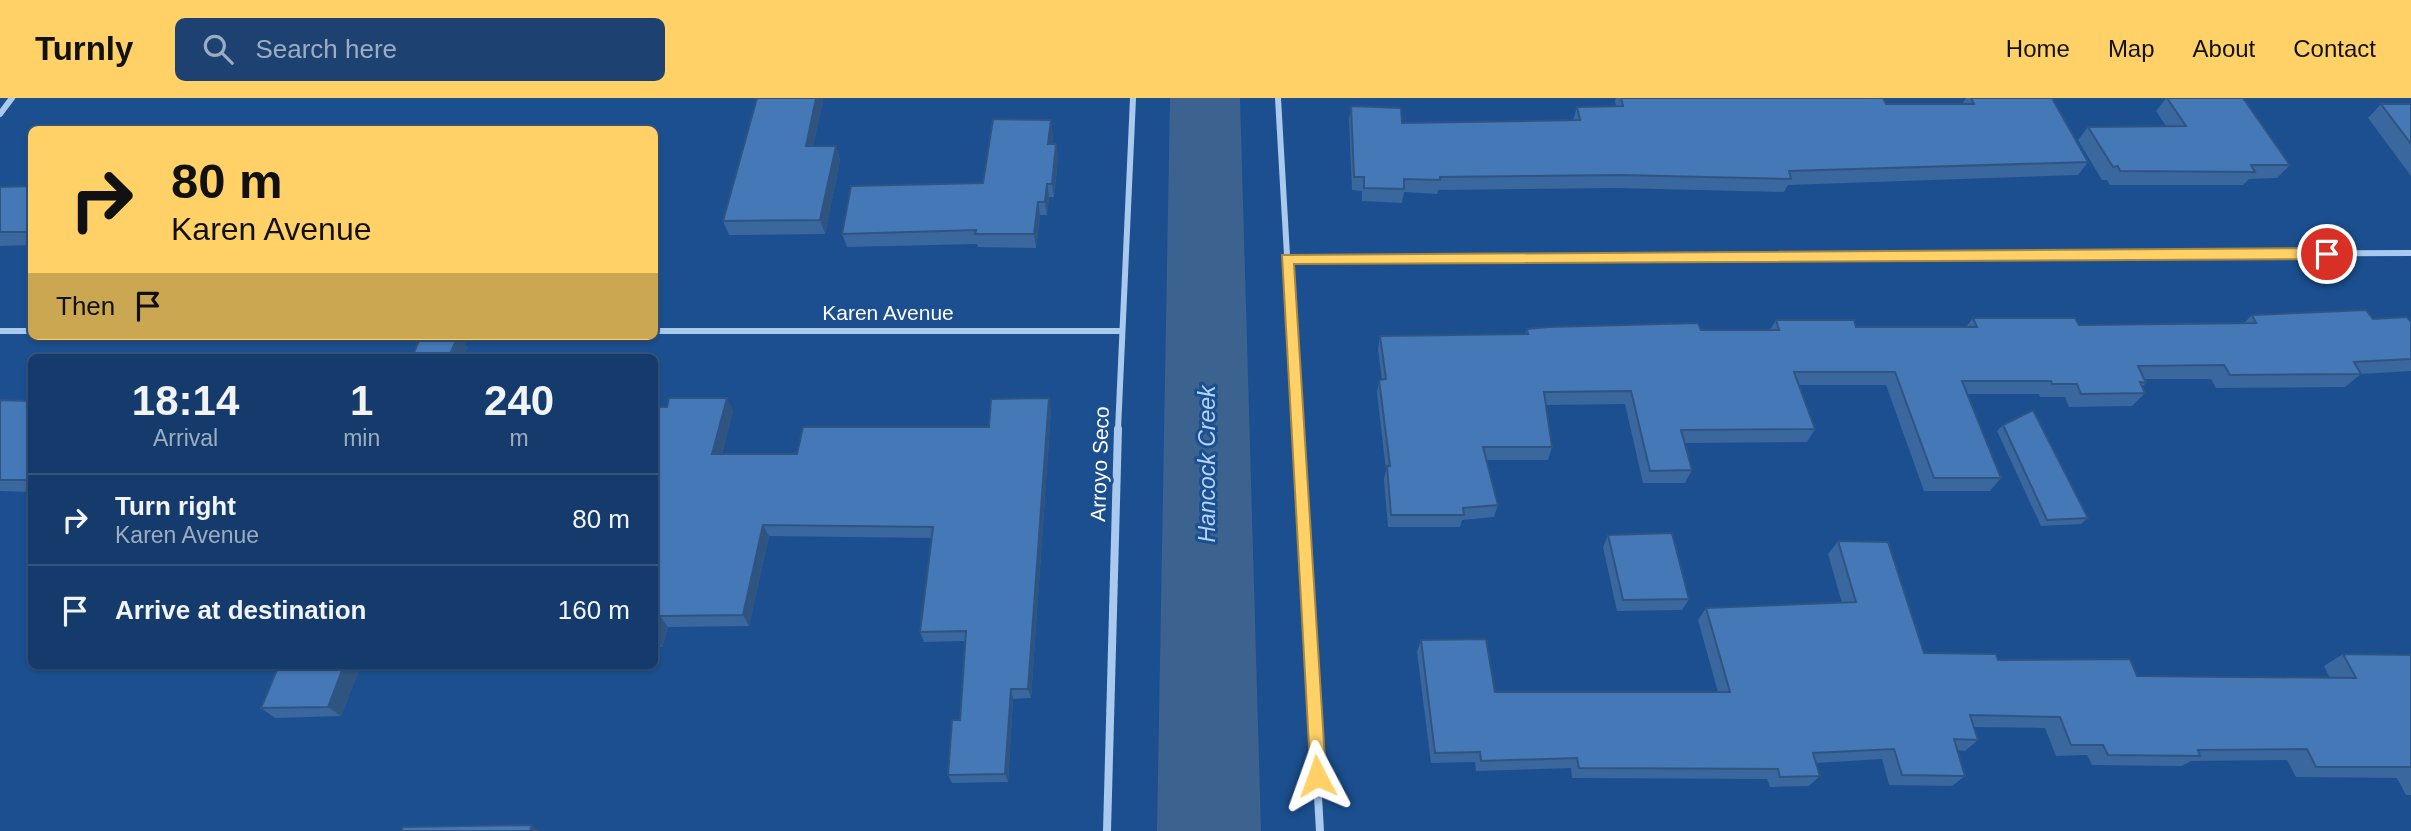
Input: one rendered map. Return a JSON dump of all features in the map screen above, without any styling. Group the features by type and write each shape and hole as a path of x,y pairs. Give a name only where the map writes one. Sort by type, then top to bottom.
{"street":[{"path":"0,114 12,98"},
{"name":"Arroyo Seco","path":"1107,831 1121,331 1133,98"},
{"path":"1278,98 1320,831"},
{"path":"1287,258 2411,253"},
{"path":"0,331 28,331"},
{"name":"Karen Avenue","path":"658,331 1121,331"}],"building":[{"path":"757,98 816,98 806,146 836,146 820,220 723,221"},
{"path":"1621,98 1883,98 1886,104 1974,104 1971,98 2052,98 2088,162 1789,171 1791,179 1621,175 1440,177 1440,180 1404,179 1404,189 1364,188 1364,177 1354,177 1351,106 1401,108 1402,123 1580,120 1577,107 1623,106"},
{"path":"2167,98 2243,98 2290,165 2251,165 2255,172 2120,171 2118,166 2113,167 2088,127 2186,126"},
{"path":"2381,104 2411,104 2411,144"},
{"path":"993,119 1051,120 1048,144 1056,144 1052,184 1047,184 1045,202 1038,202 1034,234 975,234 976,230 842,234 851,186 983,183"},
{"path":"28,186 28,232 0,232 0,187"},
{"path":"2366,310 2373,319 2407,317 2411,322 2411,359 2354,362 2361,374 2230,375 2224,365 2138,366 2146,383 2140,382 2145,393 2081,394 2077,384 2052,384 2051,381 1962,381 2001,478 1934,478 1895,372 1794,372 1815,429 1681,430 1692,470 1650,471 1631,391 1544,392 1552,447 1483,447 1498,505 1463,508 1464,515 1391,515 1387,466 1390,466 1379,380 1386,379 1380,336 1528,334 1527,329 1548,327 1698,323 1701,330 1779,330 1776,320 1854,320 1856,327 1977,327 1973,318 2075,318 2079,325 2256,323 2252,315"},
{"path":"419,340 456,340 450,354 413,354"},
{"path":"669,398 727,398 712,454 797,454 803,427 989,427 991,399 1049,398 1028,689 1011,689 1005,774 948,775 952,720 960,720 966,631 920,632 933,527 763,525 743,615 660,616 658,623 658,407 667,407"},
{"path":"0,400 28,401 28,480 0,480"},
{"path":"2033,410 2088,518 2047,520 2003,425"},
{"path":"1672,533 1689,599 1623,600 1608,535"},
{"path":"1838,541 1888,542 1924,653 1996,654 1998,660 2130,659 2137,676 2356,678 2343,654 2411,655 2411,767 2316,767 2307,749 2198,750 2200,756 2108,755 2103,745 2071,745 2060,717 1970,715 1978,740 1954,739 1965,776 1902,775 1894,749 1813,753 1820,776 1780,777 1778,769 1579,768 1577,758 1481,761 1480,752 1435,753 1421,640 1486,639 1495,692 1730,692 1706,608 1856,602"},
{"path":"277,669 342,669 328,707 261,708"},
{"path":"532,825 530,831 401,831 403,827"}],"waterway":[{"name":"Hancock Creek","path":"1205,98 1209,831"}],"route":[{"path":"1317,776 1287,258 2327,254"}]}
